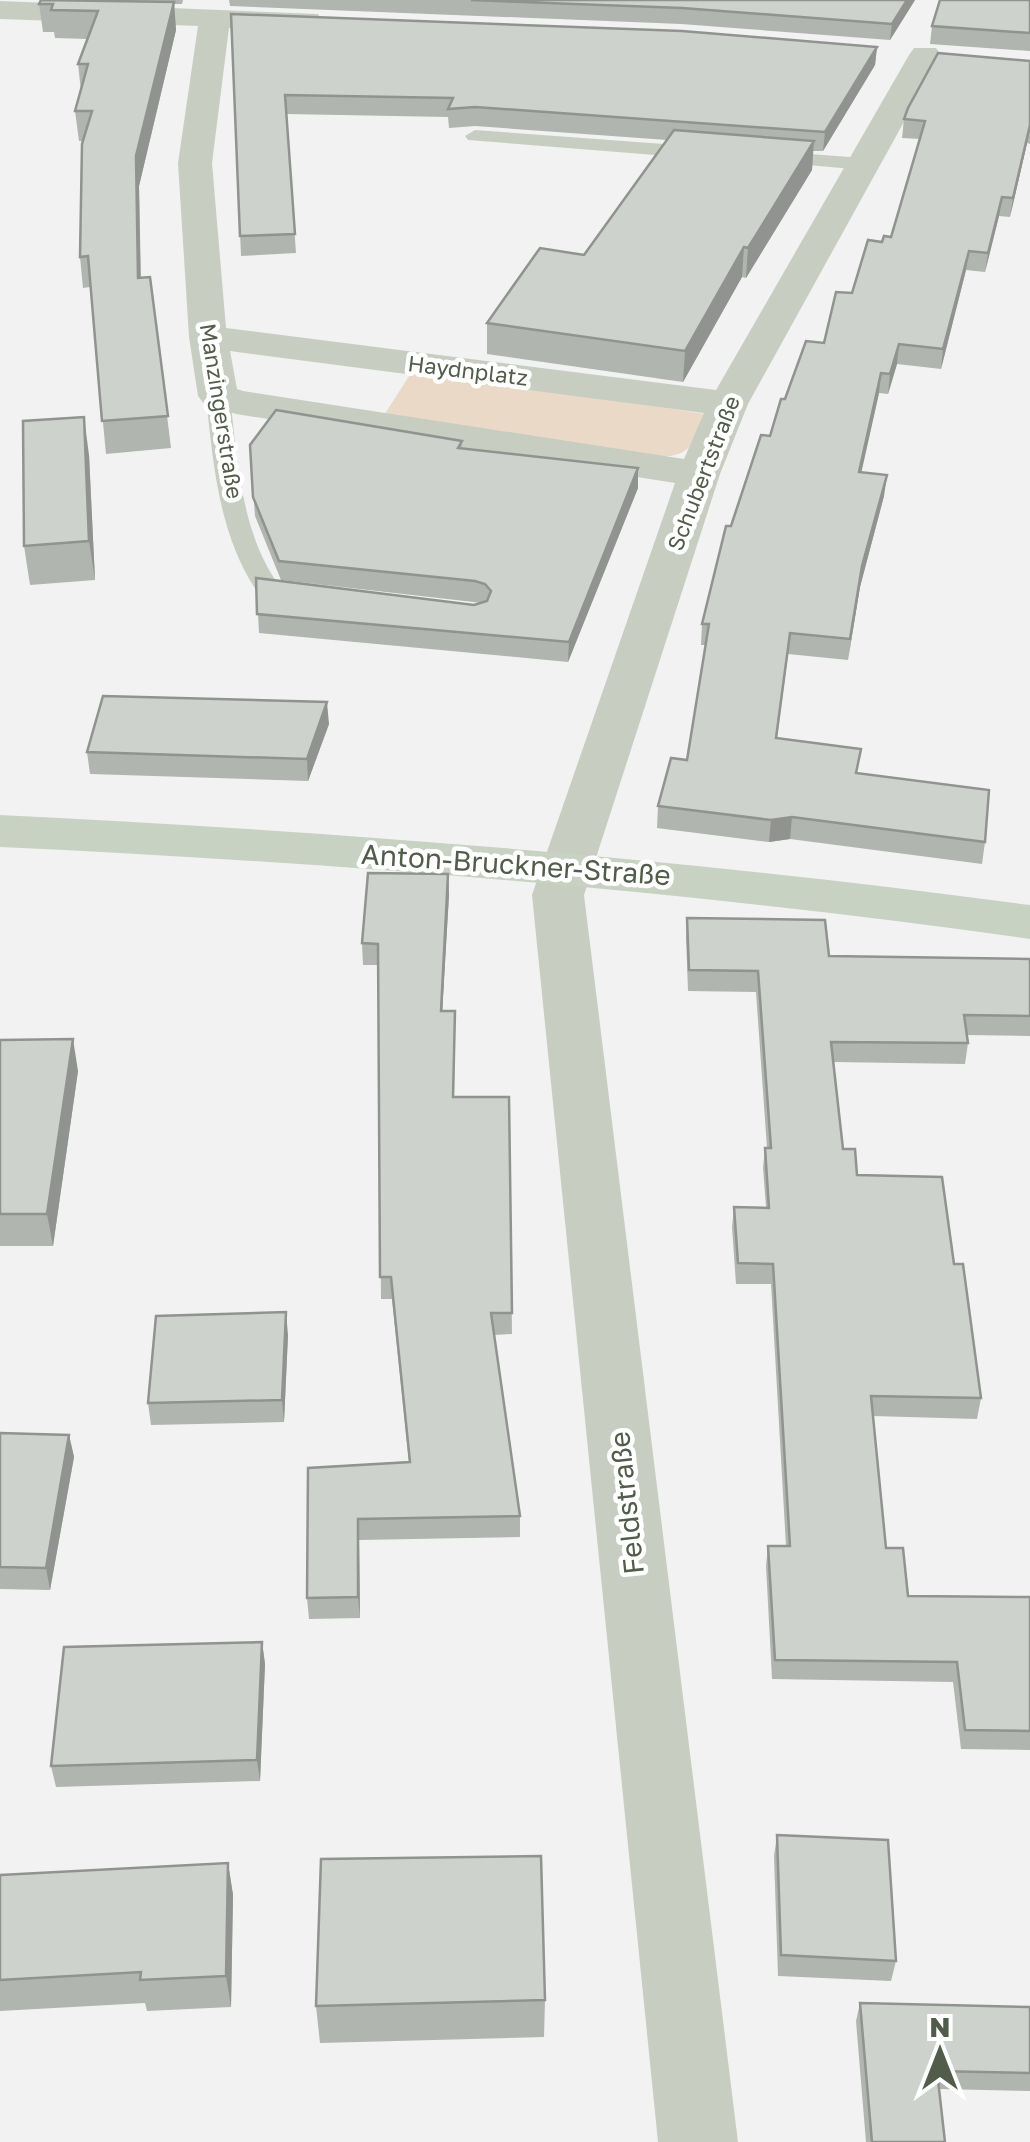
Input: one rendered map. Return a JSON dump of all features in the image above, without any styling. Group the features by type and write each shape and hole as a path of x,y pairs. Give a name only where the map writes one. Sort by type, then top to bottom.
{"main road":[{"name":"Anton-Bruckner-Straße","path":"0,831 567,865 827,892 1030,922"}],"street":[{"path":"0,10 42,5 215,18 346,22"},
{"name":"Manzingerstraße","path":"215,18 196,164 208,337 218,396"},
{"name":"Schubertstraße","path":"567,865 699,474 728,404 924,55"},
{"name":"Haydnplatz","path":"208,337 728,404"},
{"path":"218,396 236,402 699,474"},
{"name":"Feldstraße","path":"567,865 558,895 560,915 698,2142"}],"lane":[{"path":"475,136 864,164"},
{"name":"Manzingerstraße","path":"218,396 224,449 252,566 270,591 327,598"}],"shaded area":[{"path":"413,370 706,414 685,451 658,457 384,415"}],"building":[{"path":"41,0 174,2 136,156 138,278 150,277 168,416 102,421 88,256 80,257 82,144 92,111 75,111 88,64 78,64 98,11 51,10 53,4 39,4"},
{"path":"471,0 907,0 892,24 682,8"},
{"path":"940,0 1030,0 1030,33 932,26"},
{"path":"231,14 682,31 877,47 825,132 475,107 448,109 453,98 285,95 295,234 240,236"},
{"path":"938,53 1030,61 1030,125 1013,198 1002,197 988,253 969,251 943,349 899,344 890,374 881,373 859,472 887,475 862,566 850,639 790,633 776,738 861,749 856,773 989,790 985,842 792,817 771,820 658,806 671,758 687,760 709,624 702,624 726,526 731,526 761,435 770,436 806,341 824,343 836,292 852,293 868,240 882,242 884,236 891,237 925,121 904,119"},
{"path":"674,130 814,141 748,248 744,247 685,351 487,323 540,248 584,255"},
{"path":"276,410 462,441 458,448 638,468 569,642 257,614 256,578 474,605 487,601 491,591 475,581 279,561 253,497 250,445"},
{"path":"84,417 89,541 24,546 23,421"},
{"path":"103,696 327,702 307,759 87,752"},
{"path":"368,873 448,874 441,1011 455,1011 453,1097 509,1097 512,1313 491,1313 520,1516 358,1519 358,1597 307,1598 308,1468 410,1462 391,1277 380,1277 378,944 362,943"},
{"path":"687,918 825,920 829,956 1030,959 1030,1016 964,1015 968,1043 831,1042 843,1149 855,1149 857,1175 942,1177 954,1264 963,1264 981,1398 871,1396 886,1548 903,1548 908,1596 1030,1597 1030,1731 965,1730 957,1662 775,1660 768,1546 790,1546 773,1264 738,1263 734,1207 769,1208 765,1148 771,1148 758,971 689,970"},
{"path":"73,1039 47,1214 0,1214 0,1040"},
{"path":"286,1312 282,1400 148,1403 156,1316"},
{"path":"0,1433 69,1435 46,1568 0,1567"},
{"path":"262,1642 257,1760 51,1766 64,1647"},
{"path":"777,1835 888,1840 896,1961 781,1955"},
{"path":"541,1856 545,2000 316,2006 321,1859"},
{"path":"228,1863 226,1976 140,1980 141,1972 0,1980 0,1875"},
{"path":"860,2003 1030,2007 1030,2073 937,2071 945,2142 872,2142"}]}
